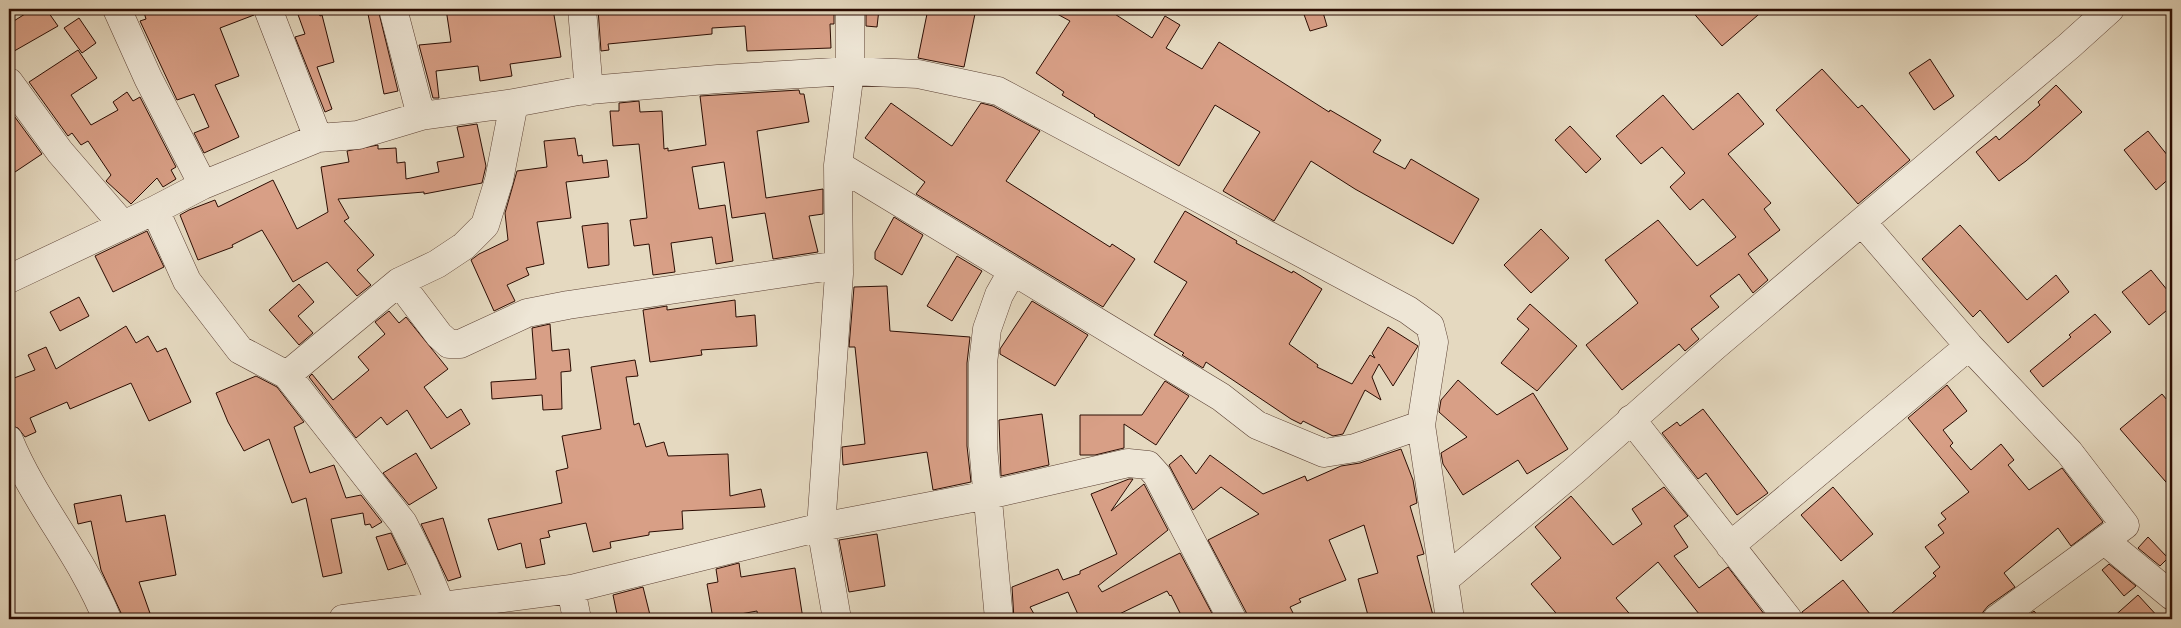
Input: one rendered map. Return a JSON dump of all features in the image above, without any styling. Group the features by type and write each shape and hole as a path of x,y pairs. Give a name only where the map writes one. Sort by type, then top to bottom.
{"street":[{"path":"117,9 148,78 203,185"},
{"path":"268,9 318,138"},
{"path":"393,9 421,116"},
{"path":"582,9 590,91"},
{"path":"837,619 821,527 839,265 838,165 850,71 850,9"},
{"path":"1444,580 1574,471 1631,419 2110,9"},
{"path":"9,279 124,226 203,185 318,138 358,135 421,116 514,103 578,91 718,79 850,71 918,74 998,91 1408,310 1430,326 1434,342 1421,425 1450,619"},
{"path":"9,82 60,152 124,226"},
{"path":"287,375 399,282 438,264 464,246 485,225 499,180 514,103"},
{"path":"838,165 1213,393 1257,425 1324,453 1355,448 1421,425"},
{"path":"155,210 187,281 240,350 287,375 403,523 424,565 440,606"},
{"path":"1862,222 1969,346 2070,452 2125,525 1997,619"},
{"path":"399,282 439,335 448,344 460,344 527,313 568,305 839,265"},
{"path":"999,619 983,446 983,363 987,329 999,295 1012,272"},
{"path":"1730,546 1969,346"},
{"path":"1631,419 1788,619"},
{"path":"9,440 40,500 83,572 107,619"},
{"path":"343,619 571,589 821,527 893,515 1128,463 1148,465 1156,475 1232,619"},
{"path":"2105,541 2172,596"},
{"path":"571,589 577,619"}],"building":[{"path":"33,9 46,9 58,26 9,54 9,24"},
{"path":"143,9 253,9 254,15 220,28 239,76 215,85 239,137 204,153 194,133 209,127 194,94 177,100 140,21 146,19"},
{"path":"296,9 317,9 320,16 322,15 334,62 317,67 332,109 325,112 295,37 305,34"},
{"path":"367,9 378,9 398,91 384,94"},
{"path":"446,9 553,9 561,57 510,64 512,76 480,81 478,66 436,71 439,98 433,98 419,45 451,42"},
{"path":"598,9 834,9 834,24 830,24 831,48 747,51 745,26 712,28 712,34 608,44 609,50 601,51"},
{"path":"866,9 879,9 877,27 866,26"},
{"path":"928,9 976,9 964,67 918,58"},
{"path":"1048,9 1107,9 1152,38 1165,16 1180,25 1166,48 1202,69 1219,42 1329,112 1330,110 1381,140 1373,152 1405,169 1411,159 1479,199 1453,244 1355,189 1311,161 1274,221 1223,191 1260,132 1215,105 1179,166 1094,116 1062,95 1064,92 1036,73 1070,21"},
{"path":"1302,9 1322,9 1327,26 1310,31"},
{"path":"1690,9 1765,9 1722,46"},
{"path":"79,18 96,43 82,53 64,28"},
{"path":"78,50 97,78 71,95 91,125 118,110 113,102 127,92 133,101 140,97 176,167 171,170 176,179 163,187 157,178 131,204 106,181 111,175 88,141 81,145 72,133 68,136 29,82"},
{"path":"1930,59 1954,96 1934,110 1909,73"},
{"path":"1822,69 1858,108 1862,105 1910,160 1858,204 1776,110"},
{"path":"2056,85 2082,112 2026,161 1999,181 1976,152 1996,136 1999,140 2040,105 2038,102"},
{"path":"799,90 800,94 804,94 809,122 757,131 766,198 823,189 823,214 809,216 818,252 773,259 765,213 732,218 724,162 692,167 699,209 725,205 733,261 716,264 712,237 671,243 675,272 653,275 649,244 634,246 630,220 647,218 639,144 613,146 610,111 619,111 619,103 639,101 640,112 662,111 664,149 668,148 668,151 706,145 700,96"},
{"path":"1738,93 1764,124 1728,154 1771,203 1764,209 1780,230 1748,254 1768,280 1753,293 1739,274 1710,296 1719,307 1691,329 1699,339 1685,351 1679,344 1622,390 1586,345 1638,303 1605,260 1658,220 1697,266 1736,237 1703,199 1690,210 1670,187 1685,173 1662,147 1641,164 1616,136 1663,95 1693,130"},
{"path":"891,103 952,146 981,103 993,106 1040,131 1006,181 1110,247 1112,244 1135,259 1103,307 916,194 925,182 865,138"},
{"path":"9,109 42,154 9,176"},
{"path":"477,124 486,166 482,183 424,194 424,192 338,199 349,218 344,221 374,255 357,270 371,285 357,296 327,262 293,282 262,230 232,245 233,247 198,260 180,215 215,200 218,207 273,180 297,229 328,212 321,167 349,162 347,151 378,145 378,149 396,148 397,163 405,162 406,179 439,172 437,162 464,157 457,127"},
{"path":"1570,126 1601,159 1586,173 1555,140"},
{"path":"2148,131 2172,161 2172,176 2156,190 2124,150"},
{"path":"575,138 578,156 582,155 583,163 607,160 609,177 566,182 571,218 537,222 544,264 526,268 529,275 507,285 515,301 494,311 471,260 508,240 505,213 517,171 547,167 544,141"},
{"path":"1185,211 1237,241 1236,243 1292,273 1293,271 1322,289 1289,344 1318,365 1317,367 1352,384 1370,355 1375,358 1372,353 1388,327 1418,346 1393,386 1379,364 1372,377 1381,400 1365,390 1343,434 1333,436 1303,421 1301,424 1291,419 1206,362 1203,368 1182,355 1184,353 1154,335 1187,282 1154,262"},
{"path":"894,217 923,235 902,275 875,259 875,252"},
{"path":"608,223 609,265 588,268 582,226"},
{"path":"1960,225 2027,300 2056,275 2069,292 2008,343 1980,310 1973,317 1922,259"},
{"path":"1541,229 1569,258 1531,293 1504,265"},
{"path":"147,231 164,267 113,292 95,256"},
{"path":"957,256 982,271 952,321 927,306"},
{"path":"2151,270 2172,296 2172,306 2149,325 2122,292"},
{"path":"299,284 314,302 298,316 313,333 299,345 269,310"},
{"path":"887,286 890,331 970,337 967,363 967,446 971,482 933,490 927,452 843,465 842,447 865,444 855,347 849,347 854,287"},
{"path":"79,297 89,316 60,331 50,312"},
{"path":"735,300 736,317 755,315 757,346 701,350 702,355 650,362 643,310 667,306 667,310"},
{"path":"1032,301 1088,335 1055,386 1000,354 1000,349"},
{"path":"1530,304 1577,346 1537,391 1501,363 1529,329 1517,319"},
{"path":"389,311 399,323 406,317 448,369 424,387 447,418 461,409 470,424 431,449 407,410 387,425 381,417 356,438 309,377 312,374 333,400 369,370 358,357 385,334 375,322"},
{"path":"2095,314 2111,332 2043,387 2030,371"},
{"path":"550,324 552,351 569,349 571,371 561,372 562,409 543,410 542,395 492,399 491,382 536,379 532,328"},
{"path":"126,326 136,343 148,336 157,352 166,348 191,402 149,421 131,383 70,409 67,402 30,418 36,432 25,437 18,428 9,425 9,380 35,370 28,355 46,347 56,369"},
{"path":"635,360 638,376 626,377 634,425 639,423 646,447 664,442 668,456 728,454 730,496 761,489 765,507 682,511 683,529 649,532 649,535 610,542 611,548 593,552 586,523 548,531 550,537 540,539 545,564 526,568 521,543 498,550 488,519 562,503 556,471 568,468 562,436 601,429 591,367"},
{"path":"256,376 277,387 304,422 294,427 310,473 334,465 346,498 361,495 382,522 372,528 370,524 365,525 363,513 331,519 342,573 323,577 306,498 292,503 269,439 244,451 228,422 216,393"},
{"path":"1458,380 1497,415 1533,393 1568,449 1527,474 1518,460 1463,495 1443,464 1441,453 1467,437 1439,412 1441,400"},
{"path":"1165,381 1189,396 1156,445 1124,424 1124,448 1095,455 1080,455 1080,415 1142,415"},
{"path":"1947,385 1967,411 1943,430 1953,443 1950,446 1971,470 2001,444 2014,460 2008,465 2029,490 2062,468 2103,522 2071,546 2058,528 2004,573 2015,587 1988,606 1983,612 1982,619 1885,619 1936,576 1933,573 1940,567 1925,547 1944,533 1938,525 1946,519 1941,513 1969,492 1908,418"},
{"path":"2162,394 2172,406 2172,489 2120,429"},
{"path":"1703,409 1768,493 1737,515 1706,473 1698,479 1662,433 1677,422 1680,426"},
{"path":"1042,414 1049,465 1001,476 999,420"},
{"path":"1401,449 1413,480 1417,503 1410,506 1424,554 1417,556 1434,619 1369,619 1358,579 1378,573 1364,525 1329,540 1346,580 1299,599 1301,602 1290,607 1296,619 1248,619 1208,540 1259,514 1221,487 1193,510 1169,465 1181,455 1196,474 1210,455 1263,494 1305,476 1307,481 1341,466 1360,463"},
{"path":"416,453 437,488 409,505 383,473"},
{"path":"1133,479 1111,511 1144,484 1168,530 1098,586 1102,592 1180,553 1215,619 1183,619 1167,591 1109,619 1080,619 1068,592 1030,607 1037,619 1014,619 1012,587 1058,569 1063,580 1080,574 1080,571 1117,554 1091,494"},
{"path":"1664,487 1688,516 1674,526 1688,547 1674,556 1699,588 1728,567 1768,619 1703,619 1658,562 1616,598 1634,619 1561,619 1531,584 1561,558 1535,527 1571,496 1613,545 1642,524 1632,509"},
{"path":"1833,487 1873,534 1841,561 1801,515"},
{"path":"121,495 126,522 165,515 176,575 139,582 152,619 122,619 101,570 91,521 78,524 74,504"},
{"path":"443,518 461,577 448,581 421,524"},
{"path":"391,533 406,564 388,570 376,537"},
{"path":"877,534 885,586 849,592 839,540"},
{"path":"2148,537 2168,558 2160,566 2138,548"},
{"path":"739,563 741,577 795,568 803,619 758,619 757,611 713,619 707,584 718,582 716,569"},
{"path":"2109,564 2136,586 2124,596 2102,570"},
{"path":"1843,580 1874,619 1803,619 1802,612"},
{"path":"643,587 651,619 618,619 613,595"},
{"path":"2138,595 2160,619 2111,619"},
{"path":"2034,611 2041,619 2023,619"}]}
